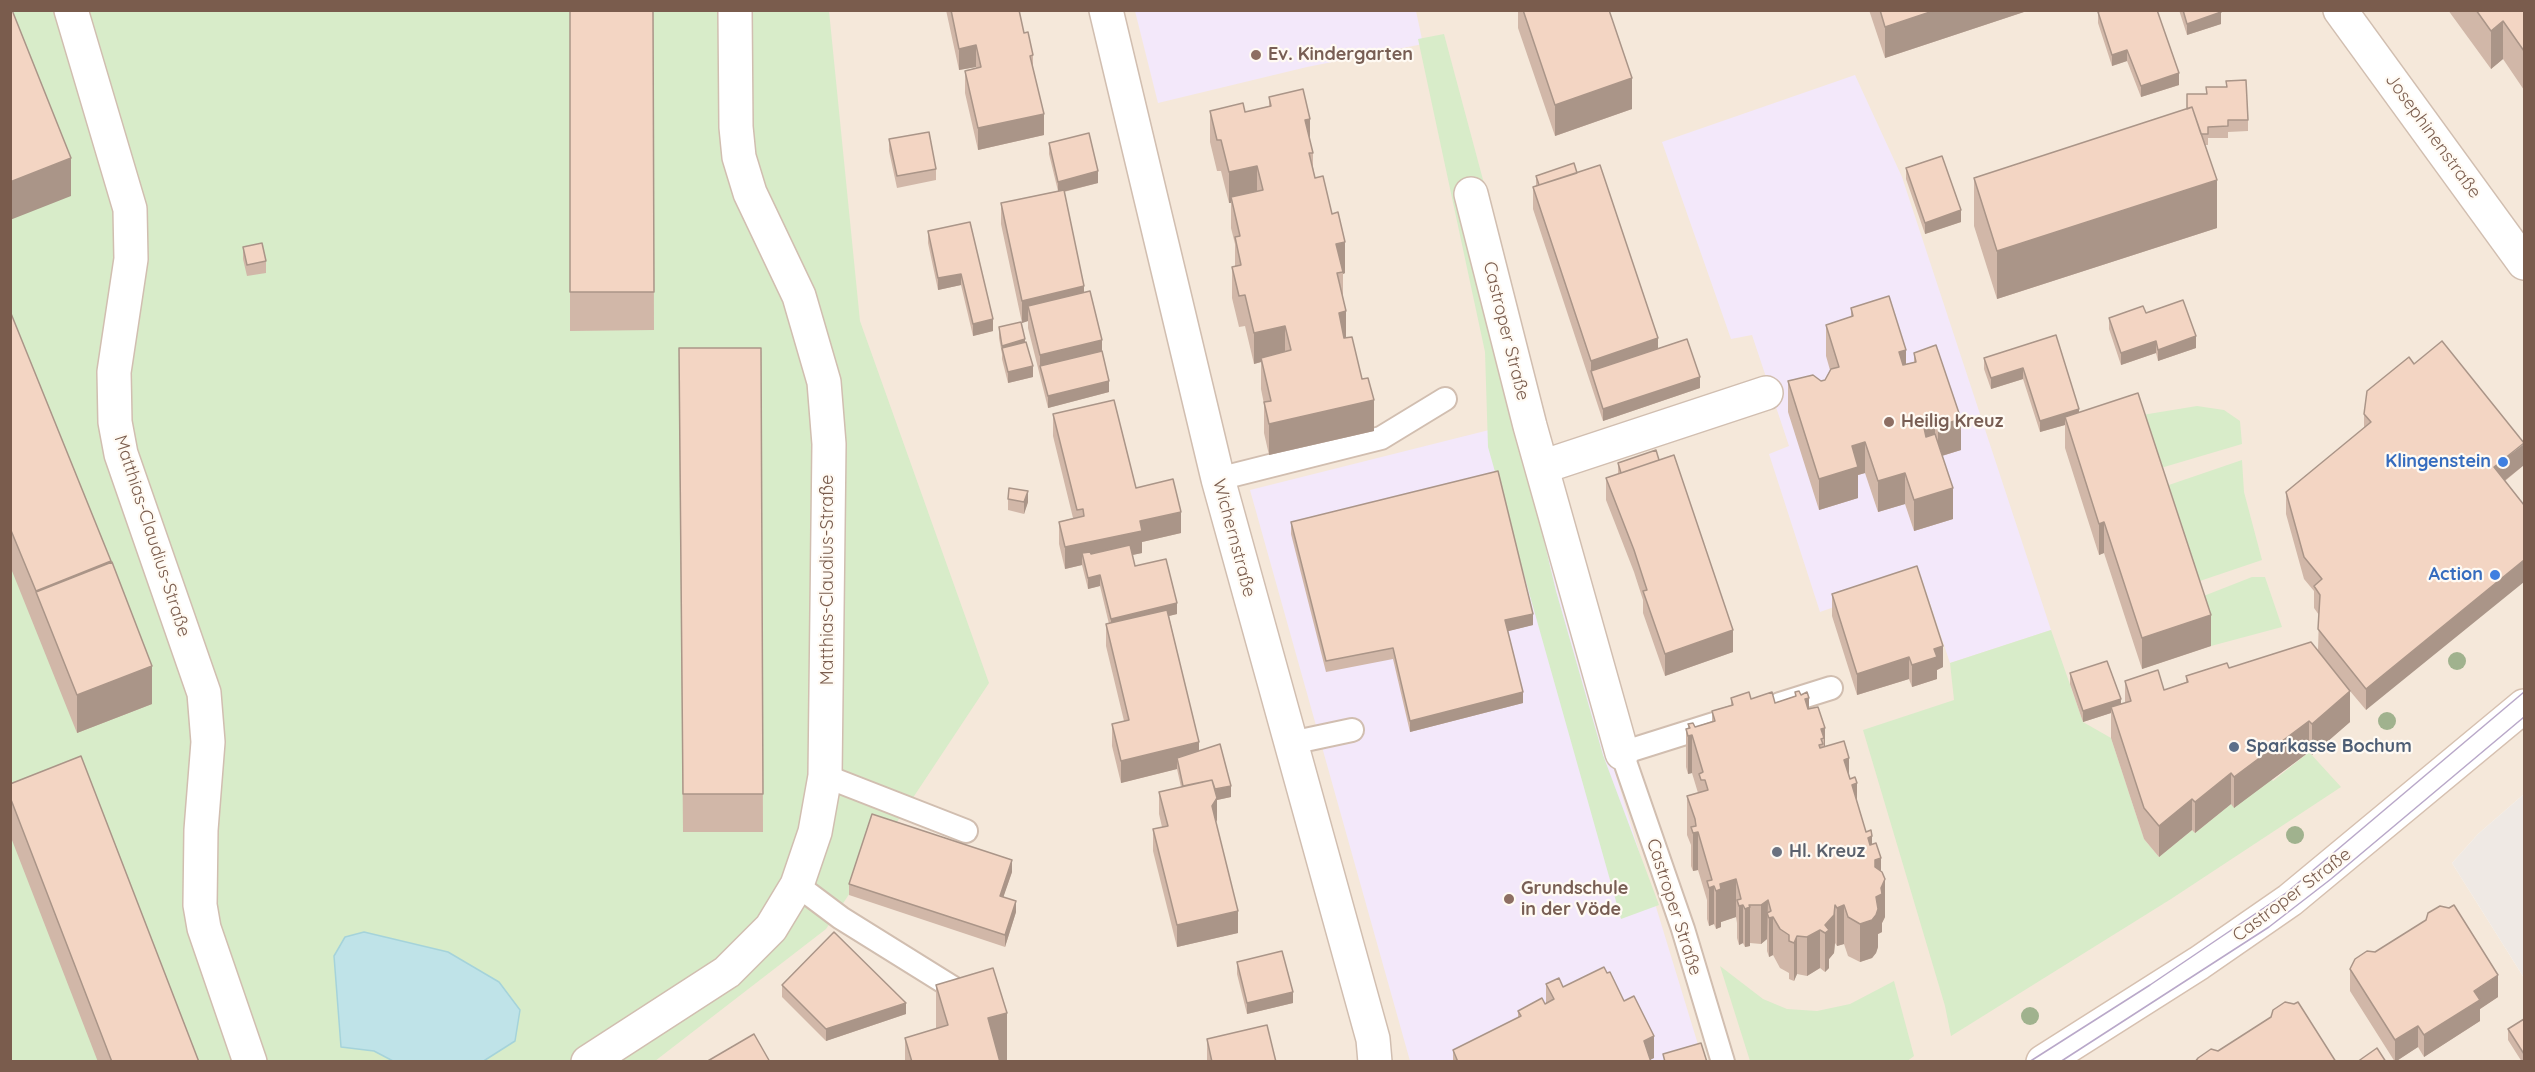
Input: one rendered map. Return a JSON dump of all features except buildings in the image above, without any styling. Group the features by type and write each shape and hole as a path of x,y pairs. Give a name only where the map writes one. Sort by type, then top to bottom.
{"street":[{"name":"Matthias-Claudius-Straße","path":"71,10 130,209 131,259 114,372 115,422 121,454 204,693 208,742 201,830 200,905 204,928 250,1062"},
{"name":"Matthias-Claudius-Straße","path":"588,1062 727,972 771,928 797,885 815,832 825,776 829,444 824,382 799,296 750,193 739,157 735,127 735,10"},
{"name":"Wichernstraße","path":"1106,10 1218,479 1373,1040 1375,1062"},
{"name":"Josephinenstraße","path":"2340,10 2524,263"},
{"name":"Castroper Straße","path":"1471,194 1542,468 1622,753"},
{"path":"1542,468 1766,393"},
{"name":"Castroper Straße","path":"2043,1062 2199,963 2290,900 2524,706"}],"lane":[{"path":"1218,479 1381,438 1446,399"},
{"path":"1765,708 1831,688"},
{"path":"1622,753 1732,719"},
{"path":"1291,743 1352,730"},
{"name":"Castroper Straße","path":"1622,753 1683,929 1723,1062"},
{"path":"825,776 966,831"},
{"path":"797,885 841,918 955,989"}],"shaded area":[{"path":"10,11 2524,11 2524,794 2478,834 2452,863 2524,978 2524,1061 11,1061"},
{"name":"Ev. Kindergarten","path":"1135,11 1416,11 1423,44 1307,67 1158,103"},
{"path":"1855,75 1902,177 2051,630 1950,663 1921,576 1820,612 1769,454 1789,446 1752,335 1731,339 1662,142"},
{"name":"Grundschule in der Vöde","path":"1509,425 1703,1061 1410,1061 1250,490"},
{"path":"2524,794 2524,978 2452,863 2478,834"}],"green space":[{"path":"10,11 829,11 860,321 989,683 826,929 655,1061 11,1061"},
{"path":"1444,34 1486,191 1462,198 1556,591 1603,755 1659,905 1621,919 1488,447 1485,352 1418,39"},
{"path":"2197,406 2224,410 2240,421 2242,444 2154,470 2136,416"},
{"path":"2242,460 2244,492 2262,560 2191,584 2160,488"},
{"path":"2252,577 2265,577 2282,627 2211,646 2196,599"},
{"path":"2051,630 2083,722 2111,738 2144,839 2159,857 2192,830 2195,833 2231,804 2234,807 2271,779 2273,781 2309,752 2341,787 2171,899 1951,1036 1945,1006 1863,730 1954,700 1950,663"},
{"path":"1720,966 1763,999 1787,1009 1817,1011 1850,1004 1894,981 1914,1056 1906,1062 1750,1061"}],"water":[{"path":"364,932 448,952 499,982 520,1010 515,1041 482,1062 393,1061 374,1051 341,1047 334,956 345,937"}],"tram line":[{"path":"2029,1062 2150,985 2286,893 2524,692"},
{"path":"2060,1062 2269,927 2331,879 2524,717"}],"place":[{"name":"Ev. Kindergarten","path":"1256,55"},
{"name":"Heilig Kreuz","path":"1889,422"},
{"name":"Klingenstein","path":"2503,462"},
{"name":"Action","path":"2495,575"},
{"name":"Sparkasse Bochum","path":"2234,747"},
{"name":"Hl. Kreuz","path":"1777,852"},
{"name":"Grundschule in der Vöde","path":"1509,899"}]}
